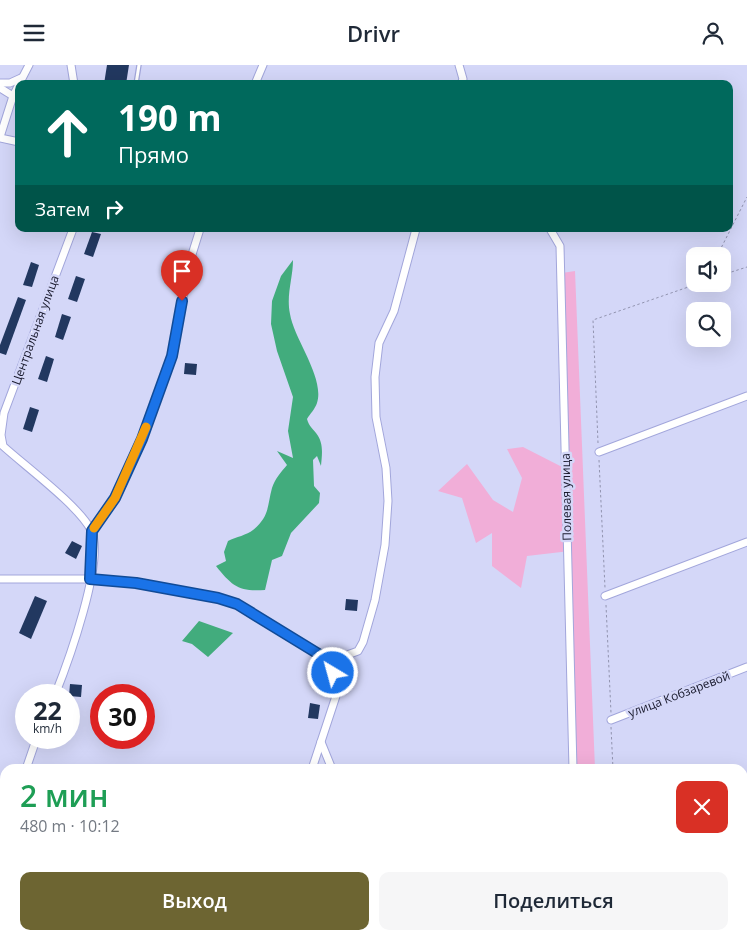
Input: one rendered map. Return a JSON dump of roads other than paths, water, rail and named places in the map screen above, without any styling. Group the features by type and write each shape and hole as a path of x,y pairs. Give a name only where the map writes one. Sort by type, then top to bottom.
{"street":[{"path":"17,80 21,78 29,65"},
{"path":"71,65 73,80"},
{"path":"257,80 263,65"},
{"path":"459,65 463,80"},
{"path":"0,83 15,81"},
{"path":"0,88 13,96"},
{"path":"15,92 0,137 15,141"},
{"name":"Центральная улица","path":"71,232 4,413 0,435 3,446 82,517 92,531"},
{"path":"59,684 70,655 90,579 92,531 115,498 142,439 172,356 189,264 199,232"},
{"path":"330,661 358,651 363,642 375,599 385,545 388,501 386,468 376,417 375,377 379,343 394,311 415,232"},
{"name":"Полевая улица","path":"552,232 560,246 573,764"},
{"path":"599,452 747,396"},
{"path":"605,596 747,542"},
{"path":"0,579 90,579 136,583 218,598 237,604 330,661 336,693 314,764"},
{"name":"улица Кобзаревой","path":"611,720 747,667"},
{"path":"322,742 330,764"},
{"path":"28,764 33,749"}],"lane":[{"path":"137,80 139,65"}]}
